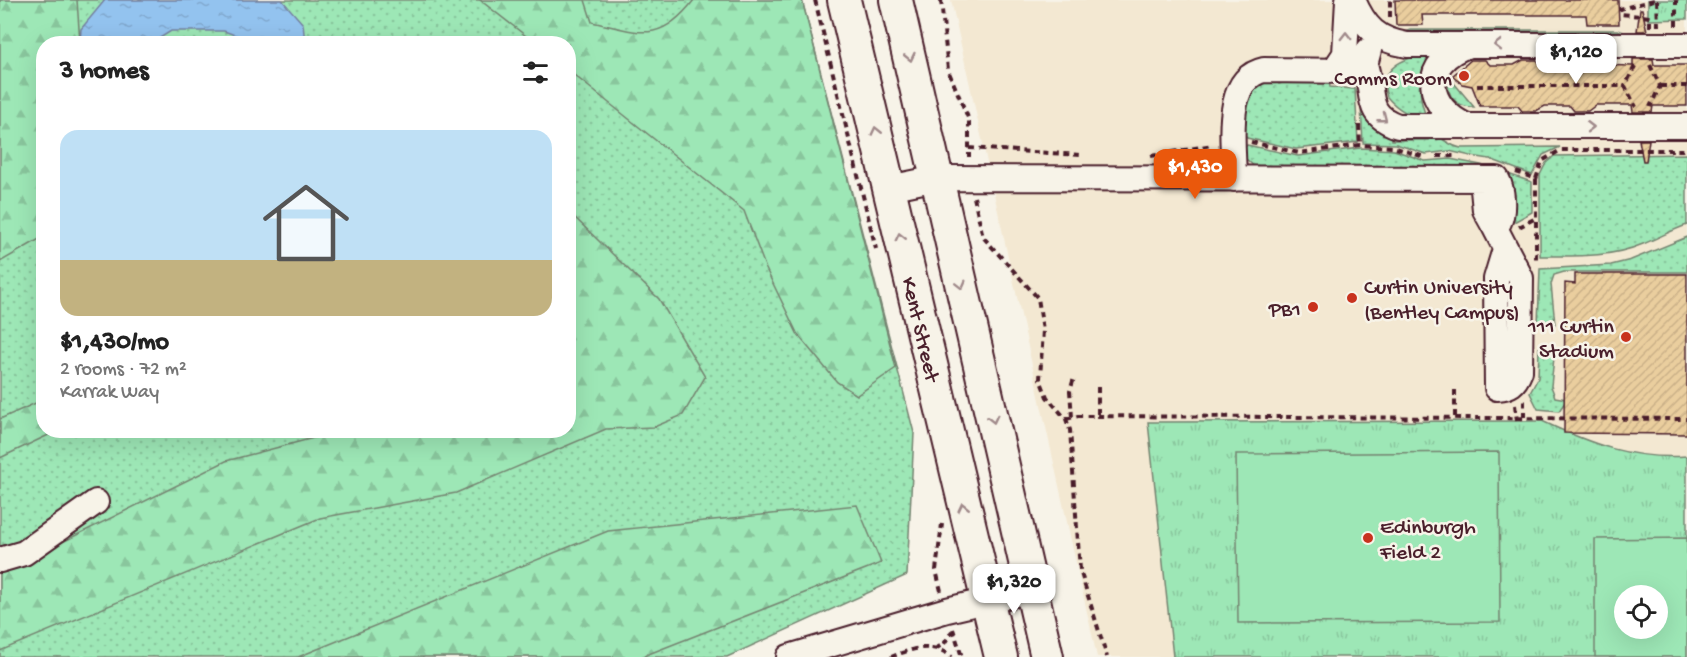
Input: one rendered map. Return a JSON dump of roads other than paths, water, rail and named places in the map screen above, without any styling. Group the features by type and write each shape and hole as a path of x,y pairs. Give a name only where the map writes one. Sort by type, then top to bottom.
{"main road":[{"name":"Kent Street","path":"844,0 1001,657"},
{"path":"896,0 1047,657"}],"street":[{"path":"1335,69 1345,54 1348,0"},
{"path":"1353,0 1370,28 1385,42 1407,45 1471,45 1681,36"},
{"path":"1370,0 1370,49 1365,65 1375,111 1386,122 1398,126 1469,127 1687,126"},
{"path":"1469,127 1451,118 1443,110 1433,94 1433,82 1440,64 1446,57 1456,50 1471,45"},
{"path":"1234,179 1235,100 1242,81 1253,73 1264,70 1355,71 1365,65"},
{"path":"889,188 937,178 1498,177 1485,210 1505,249"},
{"path":"0,560 24,554 96,502"},
{"path":"789,657 987,600 1032,590"}],"water":[{"path":"105,0 282,0 303,24 304,36 238,36 224,31 171,31 163,36 80,36 81,29"}],"place":[{"name":"Comms Room","path":"1464,76"},
{"name":"Curtin University (Bentley Campus)","path":"1352,298"},
{"name":"PB1","path":"1313,307"},
{"name":"111 Curtin Stadium","path":"1626,337"},
{"name":"Edinburgh Field 2","path":"1368,538"}]}
